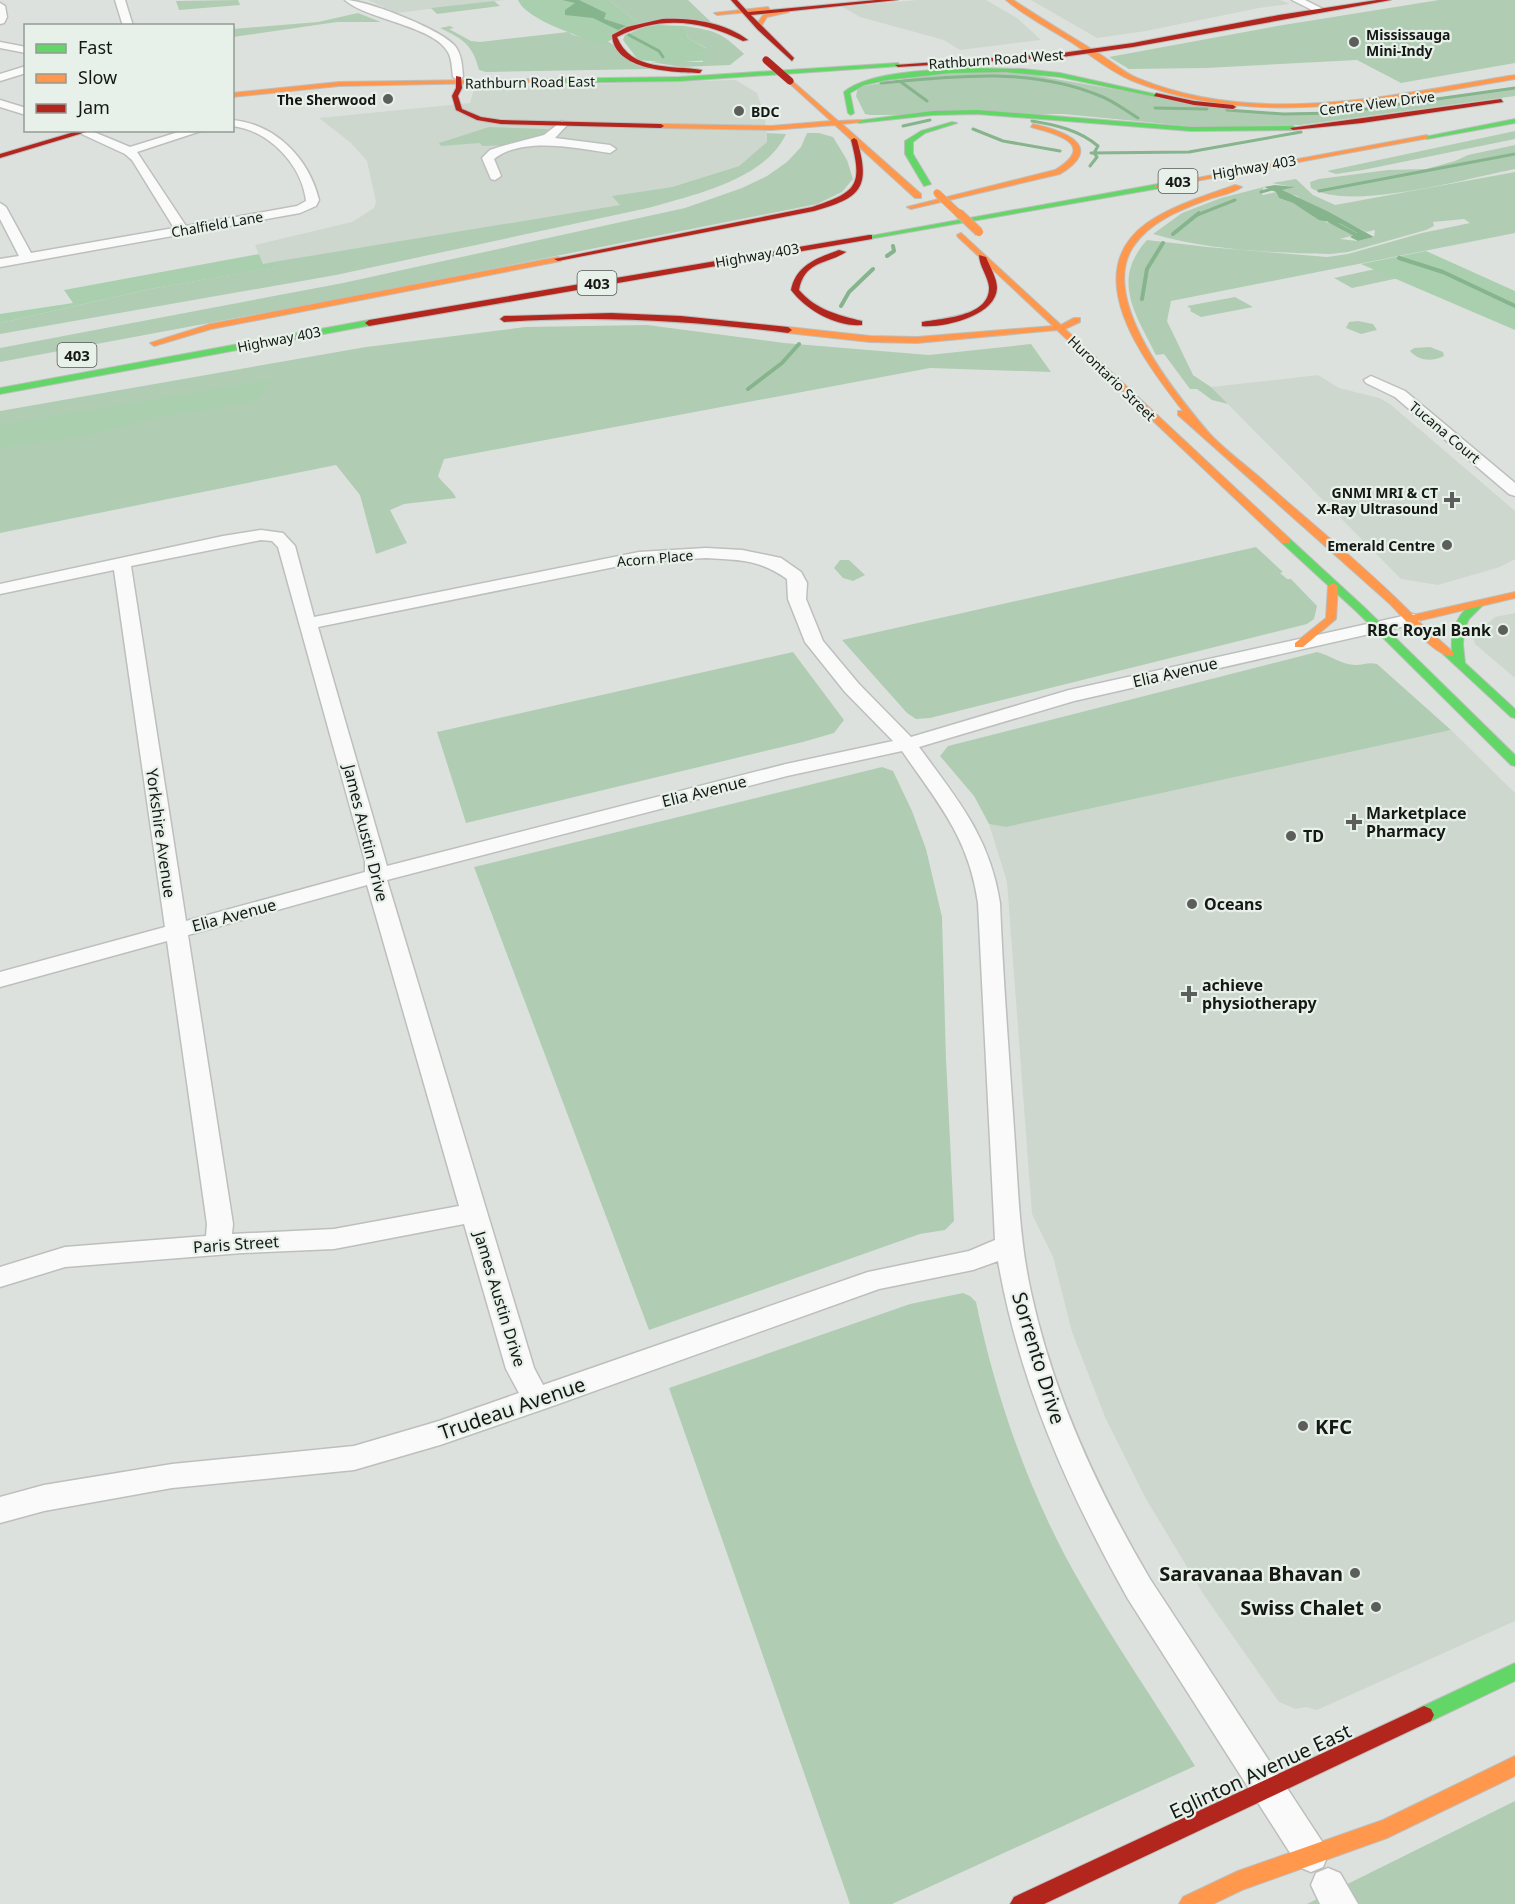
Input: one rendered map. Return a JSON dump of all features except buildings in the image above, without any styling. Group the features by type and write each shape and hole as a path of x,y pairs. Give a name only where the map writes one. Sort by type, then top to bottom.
{"main road":[{"path":"740,9 861,0"},
{"path":"758,27 760,20 765,16 788,11 895,0"},
{"path":"1009,0 1081,49"},
{"name":"Rathburn Road West","path":"828,67 1081,49 1164,38 1388,0"},
{"name":"Hurontario Street","path":"740,9 712,6 836,124 918,196 959,228 982,257 1377,627 1515,762"},
{"path":"740,9 788,11"},
{"path":"740,9 815,81"},
{"path":"700,71 662,68 637,62 619,50 614,43 614,36 626,28 640,24 681,21 730,30 756,50"},
{"name":"Centre View Drive","path":"1081,49 1135,80 1156,87 1202,98 1261,105 1313,106 1353,103 1515,77"},
{"name":"Centre View Drive","path":"1081,49 1106,71 1135,85 1177,97 1233,107 1287,111 1332,110 1515,84"},
{"name":"Rathburn Road East","path":"234,89 336,79 645,81 828,67"},
{"name":"Rathburn Road East","path":"234,95 339,84 828,67"},
{"path":"855,117 847,92 859,83 890,77 969,70 1060,75 1194,103 1233,107"},
{"path":"458,80 456,105 459,110 471,116 501,123 685,126 730,130 808,129 830,132 854,140"},
{"path":"835,98 876,137"},
{"path":"808,129 836,124 855,117 975,112 1170,128 1265,130 1356,122 1515,99"},
{"path":"1340,137 1515,106"},
{"name":"Highway 403","path":"0,391 343,327 959,228 1515,121"},
{"path":"932,188 909,154 909,141 922,132 946,125 998,122 1037,127 1064,136 1077,145 1080,153 1069,167 1045,177 900,212 1066,185"},
{"path":"1208,437 1148,356 1126,317 1117,276 1120,263 1133,241 1165,215 1228,190 1515,126"},
{"path":"0,149 59,132"},
{"path":"0,156 81,132"},
{"name":"Highway 403","path":"590,267 148,344 210,327 814,209 845,196 859,183 862,173 854,140"},
{"path":"893,153 983,236"},
{"path":"959,228 821,260 801,272 795,281 795,290 801,300 814,309 830,316 856,322 896,326 947,321 976,311 991,297 992,283 982,257"},
{"path":"488,320 556,314 648,315 723,321 851,337 903,340 957,339 1058,327 1070,325 1077,320"},
{"path":"86,376 123,375 372,337"},
{"name":"Hurontario Street","path":"1156,390 1412,619 1426,635 1460,663 1515,715"},
{"path":"1299,645 1331,619 1333,586"},
{"path":"1412,619 1515,595"},
{"path":"1460,663 1456,643 1457,626 1468,612 1479,604"},
{"name":"Eglinton Avenue East","path":"1021,1904 1515,1672"},
{"path":"1190,1904 1238,1881 1387,1828 1515,1766"}],"street":[{"path":"120,0 127,24"},
{"path":"350,0 422,30 447,44 453,50 458,80"},
{"path":"1297,0 1320,10"},
{"path":"0,6 2,17 0,21"},
{"path":"0,45 24,50"},
{"path":"0,78 24,70"},
{"path":"0,103 24,112"},
{"path":"7,116 24,112"},
{"name":"Chalfield Lane","path":"0,263 289,211 312,203 305,176 290,154 262,132 246,124 234,123"},
{"path":"495,176 488,158 494,153 546,140 556,133 562,124"},
{"path":"86,132 129,151 137,158 182,230"},
{"path":"129,151 192,132"},
{"path":"546,140 610,148"},
{"path":"0,207 27,258"},
{"name":"Tucana Court","path":"1371,380 1400,394 1515,491"},
{"name":"James Austin Drive","path":"0,589 223,541 261,535 277,537 286,546 376,861 376,877 473,1214 520,1369 537,1400"},
{"name":"Acorn Place","path":"308,624 639,557 706,554 759,558 775,562 793,573 798,583 796,599 813,642 852,688 907,744"},
{"name":"Yorkshire Avenue","path":"122,564 220,1224 218,1245"},
{"name":"Elia Avenue","path":"0,980 478,848 763,776 907,744 1069,696 1412,619"},
{"name":"Sorrento Drive","path":"907,744 964,824 985,875 989,903 1008,1246 1035,1360 1077,1472 1138,1589 1311,1855"},
{"name":"Paris Street","path":"0,1277 65,1257 334,1239 473,1214"},
{"name":"Trudeau Avenue","path":"0,1510 44,1498 172,1476 354,1458 440,1433 537,1400 877,1280 974,1260 1008,1246"}],"shaded area":[{"path":"238,0 240,5 179,10 176,1"},
{"path":"368,0 505,0 397,13"},
{"path":"518,0 609,0 639,23 604,44 543,21 523,7"},
{"path":"562,0 579,0 606,13 604,19 626,26 618,30 593,18 565,15 565,10 575,3"},
{"path":"609,0 688,0 712,23 639,23"},
{"path":"917,0 986,0 1017,18 1041,40 960,50 944,40 860,17 843,7"},
{"path":"1031,0 1280,0 1290,4 1097,38"},
{"name":"Mississauga Mini-Indy","path":"1439,0 1515,0 1515,63 1401,83 1357,60 1206,68 1129,69 1109,57 1277,26"},
{"path":"494,1 500,6 437,14 431,8"},
{"path":"358,13 381,22 337,22 234,37 234,29 318,22"},
{"path":"450,26 454,28 449,29 471,41 480,42 568,32 609,42 650,69 486,72 479,70 474,54 466,44 440,28"},
{"path":"685,26 718,34 744,54 730,65 682,67 650,62 703,62 700,54 706,48 688,38"},
{"path":"685,26 688,38 707,49 700,54 708,57 709,60 672,63 638,60 623,40 625,35 645,27"},
{"path":"1016,72 1232,110 1270,113 1321,114 1356,111 1515,87 1515,96 1301,125 1198,127 1063,114 870,115 865,114 856,96 858,87 941,73"},
{"path":"736,80 757,93 764,113 767,133 767,142 739,166 672,187 613,196 621,205 263,264 255,245 352,222 374,208 376,202 367,161 351,143 319,118 470,103 474,89 480,87"},
{"path":"489,127 552,131 527,142 509,145 482,146 480,143 441,146 439,143"},
{"path":"1515,131 1515,139 1363,170 1336,174 1327,171"},
{"path":"767,133 786,134 776,150 745,174 706,191 648,208 336,275 0,334 0,323 150,289 276,267 273,262 620,205 612,196 672,187 739,166 767,142"},
{"path":"807,133 819,133 833,137 847,160 853,179 842,192 817,204 365,294 0,362 0,348 343,283 685,208 742,188 767,176 787,162 801,147"},
{"path":"1515,145 1515,169 1440,185 1380,195 1352,196 1329,194 1311,188 1310,182 1319,179 1388,170 1426,169 1468,155"},
{"path":"1515,172 1515,233 1171,301 1167,321 1193,375 1211,387 1228,404 1212,400 1197,389 1190,389 1164,354 1156,355 1134,311 1128,283 1130,269 1136,255 1147,240 1208,247 1327,257 1348,254 1422,233 1470,223 1464,219 1433,222 1434,226 1426,230 1348,252 1330,254 1218,247 1153,234 1182,213 1221,198 1264,187 1261,193 1263,195 1276,192 1279,198 1293,203 1328,223 1341,224 1358,234 1340,239 1358,241 1374,237 1375,230 1366,232 1297,196 1283,193 1282,190 1292,187 1272,183 1296,179 1313,195 1335,205"},
{"path":"1275,185 1295,187 1282,190 1374,237 1358,241 1350,237 1357,233 1341,224 1319,220 1293,203 1279,198 1276,192 1264,187"},
{"path":"1426,251 1515,291 1515,330 1361,264"},
{"path":"259,254 263,264 273,262 277,267 150,289 0,323 0,314 73,303 64,290"},
{"path":"1380,268 1399,278 1352,288 1334,278"},
{"path":"1235,297 1253,307 1201,317 1190,311 1191,309 1187,306"},
{"path":"1349,322 1373,324 1377,330 1361,334 1346,328"},
{"path":"647,325 784,343 929,355 1031,344 1051,372 930,368 444,459 438,476 456,498 404,504 390,510 407,543 376,554 360,495 336,465 0,533 0,411 366,347 525,327"},
{"path":"1430,347 1443,352 1444,356 1426,360 1410,351 1414,348"},
{"path":"1318,375 1339,388 1379,398 1390,404 1515,511 1515,559 1500,567 1438,585 1401,579 1211,387"},
{"path":"271,380 258,398 251,402 151,418 94,434 0,448 0,425"},
{"path":"1256,547 1283,572 1280,573 1287,579 1291,579 1317,606 1314,619 1307,624 930,718 916,719 907,713 842,640"},
{"path":"840,560 849,560 865,575 853,581 843,578 834,568"},
{"path":"1515,613 1515,678 1475,644 1473,636 1495,617"},
{"path":"793,652 844,720 834,733 466,823 437,732"},
{"path":"1317,652 1351,665 1377,664 1451,730 1006,827 989,824 974,796 940,756 948,746"},
{"path":"1451,730 1515,793 1515,1621 1317,1710 1306,1707 1296,1709 1279,1702 1204,1595 1146,1499 1105,1417 1072,1332 1053,1257 1032,1214 1007,882 989,824 1006,827"},
{"path":"882,767 893,771 912,811 926,849 942,917 954,1221 945,1230 920,1234 649,1330 474,867"},
{"path":"963,1293 976,1302 1005,1412 1017,1448 1047,1519 1095,1609 1195,1766 892,1904 850,1904 669,1388 910,1304"},
{"path":"1515,1801 1515,1904 1307,1904"}],"waterway":[{"path":"629,35 659,51 663,57"},
{"path":"881,83 963,76 1046,80 1103,97 1138,118"},
{"path":"901,82 927,101"},
{"path":"1227,110 1283,114 1337,113 1515,88"},
{"path":"1155,108 1207,109"},
{"path":"903,126 930,120"},
{"path":"1032,121 1058,126 1091,140 1098,146 1094,153"},
{"path":"973,129 1003,141 1060,151"},
{"path":"1094,153 1189,152 1301,132"},
{"path":"1090,166 1097,157 1094,153"},
{"path":"1319,191 1515,154"},
{"path":"1261,192 1272,189"},
{"path":"1197,215 1235,200"},
{"path":"1173,234 1199,213"},
{"path":"1330,221 1360,237"},
{"path":"1142,299 1147,269 1163,243"},
{"path":"887,256 894,251 893,246"},
{"path":"1399,258 1443,272 1515,306"},
{"path":"841,306 849,292 873,269"},
{"path":"748,389 782,363 799,344"}],"traffic: fast":[{"path":"539,81 680,79 898,65"},
{"path":"851,113 847,92 870,81 968,70 1042,72 1156,95"},
{"path":"859,121 933,113 977,112 1191,129 1293,128"},
{"path":"1427,137 1515,121"},
{"path":"927,184 909,154 909,141 923,132 954,123"},
{"path":"869,237 1158,186"},
{"path":"0,391 369,323"},
{"path":"1286,541 1361,610 1515,762"},
{"path":"1460,663 1457,644 1458,630 1465,617 1479,604"},
{"path":"1449,654 1515,715"},
{"path":"1424,1715 1515,1672"}],"traffic: slow":[{"path":"1009,0 1131,78 1182,95 1229,103 1276,106 1325,104 1421,93 1515,77"},
{"path":"717,13 768,9"},
{"path":"758,27 765,16 787,11"},
{"path":"234,95 339,84 539,81"},
{"path":"790,81 918,196"},
{"path":"661,126 771,128 859,121"},
{"path":"911,207 1057,172 1071,164 1077,156 1078,149 1074,143 1066,137 1033,126"},
{"path":"1158,186 1427,137"},
{"path":"1208,437 1163,378 1134,330 1124,306 1120,283 1122,261 1139,234 1148,226 1172,212 1238,187"},
{"path":"937,193 979,232"},
{"path":"961,235 1286,541"},
{"path":"154,343 210,327 558,259"},
{"path":"788,330 870,339 917,340 1052,329 1066,326 1077,320"},
{"path":"1181,413 1394,602 1426,635 1449,654"},
{"path":"1299,645 1331,619 1333,586"},
{"path":"1412,619 1515,595"},
{"path":"1190,1904 1238,1881 1387,1828 1515,1766"}],"traffic: jam":[{"path":"734,0 792,59"},
{"path":"747,14 895,0"},
{"path":"898,65 1062,55 1133,45 1279,17 1388,0"},
{"path":"700,71 676,70 636,62 618,47 614,36 645,23 679,20 714,26 745,40"},
{"path":"766,60 790,81"},
{"path":"458,77 459,88 455,96 459,110 479,119 501,122 661,126"},
{"path":"1156,95 1194,103 1233,107"},
{"path":"1293,128 1362,121 1501,101"},
{"path":"0,156 83,132"},
{"path":"558,259 830,204 851,193 860,179 854,140"},
{"path":"369,323 869,237"},
{"path":"842,252 811,264 800,274 795,290 801,298 816,309 859,323"},
{"path":"925,324 966,316 985,306 991,298 993,285 982,257"},
{"path":"504,319 611,315 716,322 788,330"},
{"path":"1021,1904 1424,1715"}],"place":[{"name":"Mississauga Mini-Indy","path":"1354,42"},
{"name":"The Sherwood","path":"388,99"},
{"name":"BDC","path":"739,111"},
{"name":"GNMI MRI & CT X-Ray Ultrasound","path":"1452,500"},
{"name":"Emerald Centre","path":"1447,545"},
{"name":"RBC Royal Bank","path":"1503,630"},
{"name":"Marketplace Pharmacy","path":"1354,822"},
{"name":"TD","path":"1291,836"},
{"name":"Oceans","path":"1192,904"},
{"name":"achieve physiotherapy","path":"1189,994"},
{"name":"KFC","path":"1303,1426"},
{"name":"Saravanaa Bhavan","path":"1355,1573"},
{"name":"Swiss Chalet","path":"1376,1607"}]}
